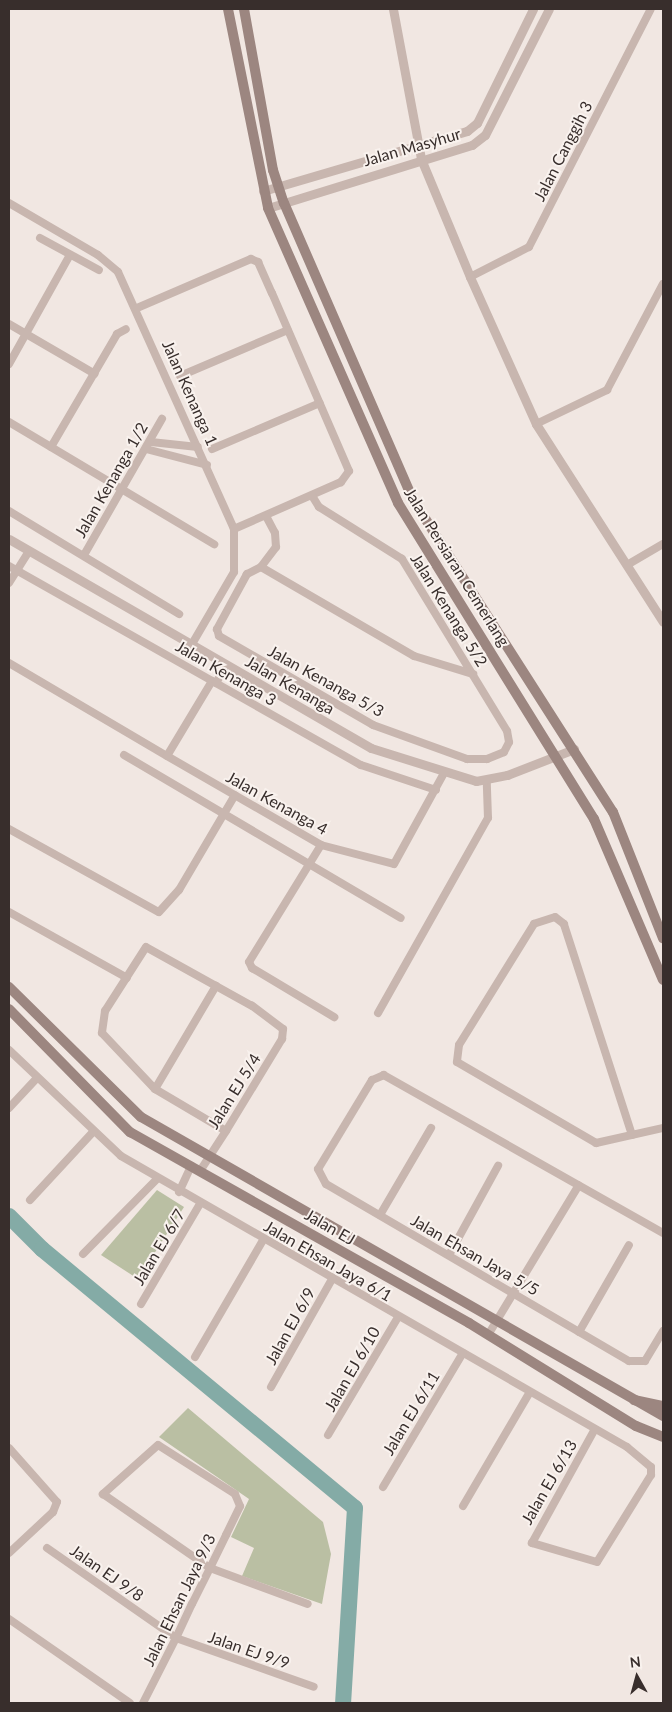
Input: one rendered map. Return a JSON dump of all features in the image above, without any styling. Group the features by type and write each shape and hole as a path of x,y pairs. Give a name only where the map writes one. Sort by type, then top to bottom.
{"main road":[{"name":"Jalan Persiaran Cemerlang","path":"228,9 262,191 398,503 558,756 608,849 663,980"},
{"name":"Jalan Persiaran Cemerlang","path":"244,9 278,187 412,498 574,748 612,812 663,938"},
{"name":"Jalan EJ","path":"9,987 141,1117 496,1320 624,1397 663,1416"},
{"name":"Jalan EJ","path":"9,1009 130,1132 488,1335 636,1426 663,1437"},
{"path":"624,1397 663,1406"}],"street":[{"path":"393,9 421,159 470,277 536,424 663,622"},
{"name":"Jalan Masyhur","path":"262,191 467,131 477,123 533,9"},
{"name":"Jalan Masyhur","path":"268,208 421,159 472,145 484,135 549,9"},
{"name":"Jalan Canggih 3","path":"470,277 529,247 651,9"},
{"name":"Jalan Kenanga 1","path":"9,203 109,262 137,308 234,529 234,572 191,646"},
{"path":"40,238 98,270"},
{"path":"9,364 70,255"},
{"path":"137,308 254,259 288,330 348,474 312,496 234,529"},
{"path":"536,424 608,390 663,284"},
{"path":"9,324 95,374"},
{"path":"51,447 118,334 126,328"},
{"path":"180,376 288,330"},
{"path":"212,450 320,403"},
{"name":"Jalan Kenanga 1/2","path":"84,555 162,418"},
{"path":"9,422 214,544"},
{"path":"148,445 198,448"},
{"path":"148,445 207,464"},
{"name":"Jalan Kenanga 5/2","path":"312,496 319,507 401,558 507,731 508,746"},
{"path":"9,511 179,614"},
{"path":"266,516 276,544 261,568 414,656 473,674"},
{"name":"Jalan Kenanga","path":"9,539 362,744 444,773 487,780 558,756 574,748"},
{"path":"627,565 663,544"},
{"path":"9,583 28,551"},
{"name":"Jalan Kenanga 3","path":"9,566 361,765 436,790"},
{"name":"Jalan Kenanga 5/3","path":"261,568 247,574 217,633 373,725 466,759 494,757 508,746"},
{"name":"Jalan Kenanga 4","path":"9,663 321,845 394,864 444,773"},
{"path":"167,756 226,666"},
{"path":"124,755 401,918"},
{"path":"378,1013 488,818 487,780"},
{"path":"9,829 159,912 167,908 226,814 235,795"},
{"path":"321,845 248,962 252,968 334,1017"},
{"path":"9,912 127,978"},
{"path":"632,1135 564,924 555,917 534,924 459,1045 456,1058 596,1142 632,1135 663,1128"},
{"path":"155,1089 216,986 146,947 102,1018 102,1033 155,1089 226,1131"},
{"name":"Jalan EJ 5/4","path":"180,1192 195,1168 210,1155 226,1131 280,1042 284,1032 279,1024 216,986"},
{"name":"Jalan Ehsan Jaya 6/1","path":"9,1050 93,1132 157,1179 627,1447 652,1470 600,1561 540,1548"},
{"name":"Jalan Ehsan Jaya 5/5","path":"579,1185 391,1078 380,1075 372,1080 321,1163 318,1173 323,1181 632,1363 645,1361 663,1331"},
{"path":"9,1108 37,1078"},
{"path":"380,1215 431,1128"},
{"path":"30,1200 93,1132"},
{"path":"448,1255 498,1166"},
{"path":"83,1254 157,1179"},
{"path":"488,1335 512,1292 579,1185 663,1233"},
{"name":"Jalan EJ 6/7","path":"141,1304 200,1204"},
{"path":"195,1357 263,1240"},
{"path":"579,1332 629,1245"},
{"name":"Jalan EJ 6/9","path":"271,1387 332,1279"},
{"name":"Jalan EJ 6/10","path":"328,1435 398,1316"},
{"name":"Jalan EJ 6/11","path":"383,1486 463,1353"},
{"path":"463,1506 530,1392"},
{"name":"Jalan EJ 6/13","path":"540,1548 532,1543 534,1535 595,1429"},
{"name":"Jalan Ehsan Jaya 9/3","path":"143,1703 176,1638 239,1509 235,1494 164,1445 156,1446 103,1494 210,1568"},
{"path":"9,1448 51,1491 55,1509 9,1553"},
{"name":"Jalan EJ 9/8","path":"48,1548 176,1638"},
{"path":"210,1568 308,1604"},
{"path":"9,1619 130,1703"},
{"name":"Jalan EJ 9/9","path":"176,1638 314,1686"}],"green space":[{"path":"157,1190 184,1207 138,1279 101,1255"},
{"path":"188,1408 323,1522 331,1554 322,1604 242,1576 254,1548 231,1537 249,1499 159,1437"}],"waterway":[{"path":"9,1216 42,1249 355,1508 343,1703"}]}
